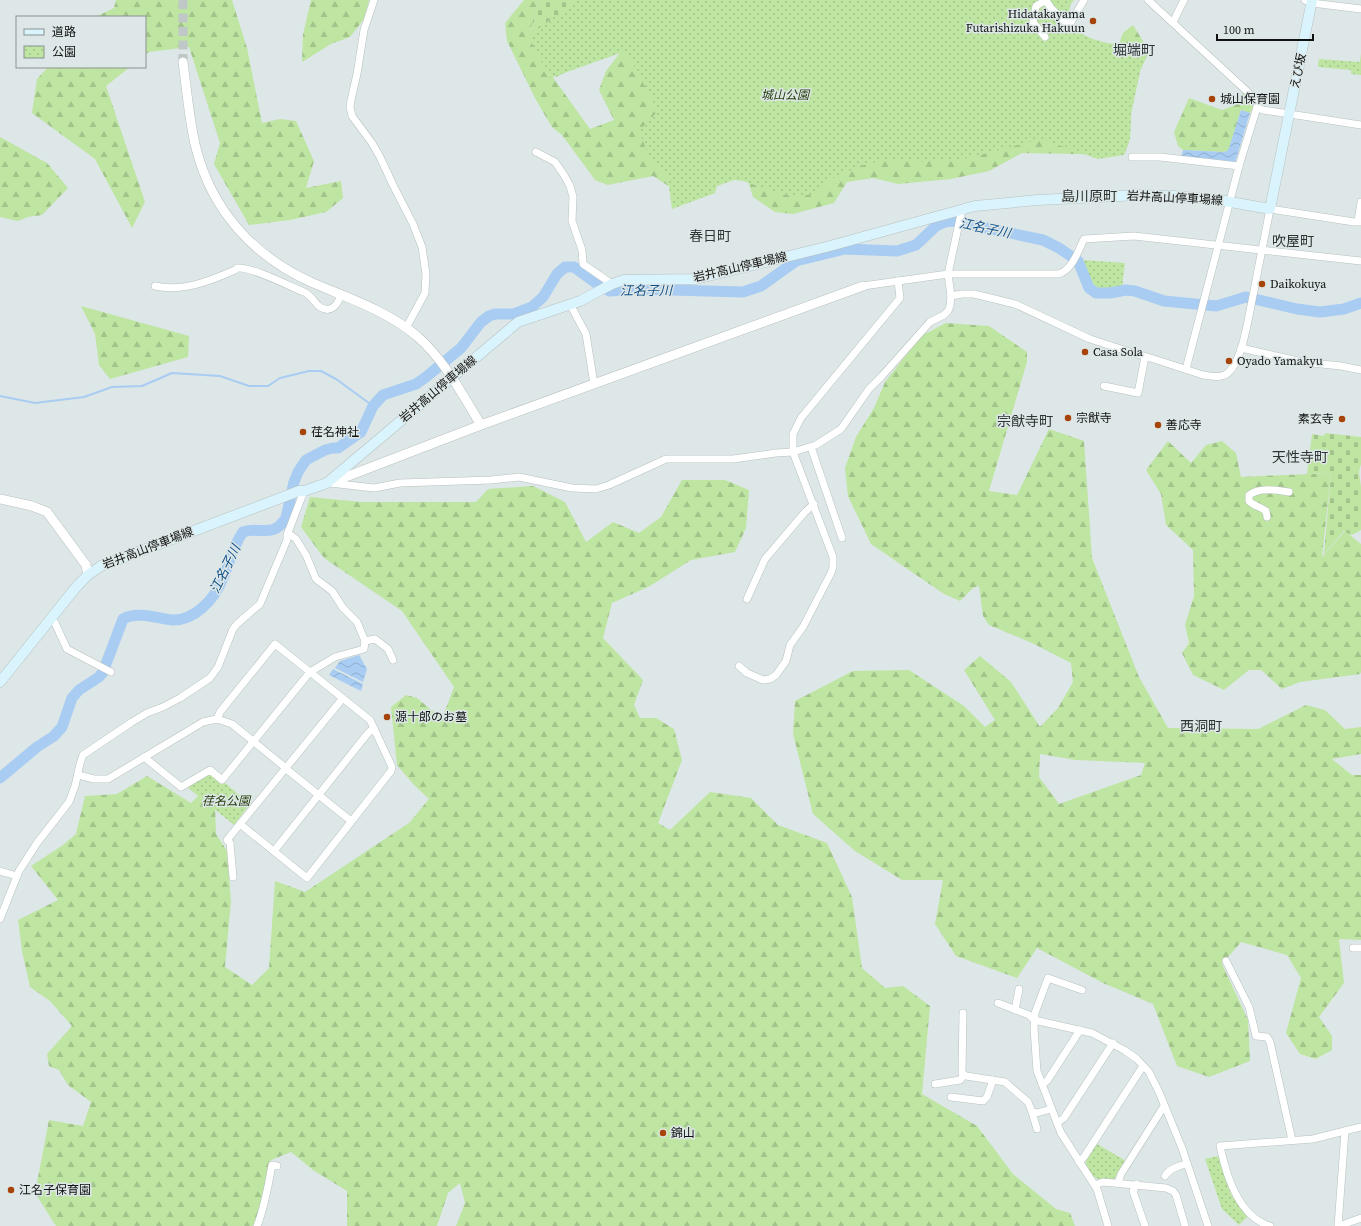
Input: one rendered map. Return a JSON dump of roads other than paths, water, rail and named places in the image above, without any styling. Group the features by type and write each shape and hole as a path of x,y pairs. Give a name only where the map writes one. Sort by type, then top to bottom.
{"main road":[{"name":"えび坂","path":"1289,115 1310,1"},
{"path":"1270,209 1289,115"},
{"name":"岩井高山停車場線","path":"0,682 50,618 88,575 108,562 285,496 328,482 518,322 570,304 599,292 612,284 630,279 687,279 703,277 837,244 960,218 975,206 1013,202 1127,195 1174,196 1229,202 1270,209"}],"street":[{"path":"374,0 364,30 357,74 350,100 350,107 352,116 372,143 380,157 392,186 413,224 422,247 426,274 425,293 406,328"},
{"path":"1044,36 1033,22 1036,6 1043,2 1047,2 1065,22 1071,22 1084,0"},
{"path":"1148,0 1251,95 1258,104 1229,202 1219,246 1186,369"},
{"path":"1173,22 1184,0"},
{"path":"1310,1 1361,10"},
{"path":"183,62 196,150 213,194 223,210 244,236 267,257 289,272 372,307 389,316 418,337 445,367 481,425"},
{"path":"1257,108 1289,115 1361,125"},
{"path":"536,152 555,162 570,186 573,198 572,221 582,250 583,264 612,284"},
{"path":"1132,157 1160,157 1239,166"},
{"path":"951,296 974,294 1015,304 1090,339 1203,375 1217,377 1224,376 1234,365 1245,337 1270,209 1359,222 1361,202"},
{"path":"328,482 374,488 400,483 491,480 519,477 572,488 596,489 609,485 666,459 733,459 793,452 811,447 841,429 869,389 925,326 946,314 950,306 951,296 948,274 960,218"},
{"path":"328,482 343,478 481,425 863,286 948,274 1058,274 1064,272 1072,263 1084,240 1134,236 1361,261"},
{"path":"155,286 176,288 191,286 216,278 241,267 255,270 306,293 318,306 325,309 329,309 336,305 341,295"},
{"path":"739,666 747,673 763,680 770,679 776,675 786,661 790,645 803,627 831,573 833,567 833,557 793,452 792,437 797,424 900,298 898,281"},
{"path":"570,304 586,334 594,384"},
{"path":"1241,348 1302,362 1341,366 1361,370"},
{"path":"1104,386 1138,393 1145,357"},
{"path":"811,447 842,538"},
{"path":"1267,517 1266,511 1249,501 1249,495 1253,491 1269,489 1289,492"},
{"path":"0,919 17,876 37,844 69,802 78,775 81,759 87,751 147,713 180,698 210,678 218,667 233,629 260,604 287,540 288,532 301,491"},
{"path":"0,499 32,506 47,512 86,565 88,575"},
{"path":"747,599 764,559 805,512 814,504"},
{"path":"144,757 180,787 210,770 222,780 310,672 335,657 364,649 365,641 357,622 343,608 332,591 316,578 306,555 296,539 288,532"},
{"path":"50,618 55,623 67,649 110,671"},
{"path":"365,641 375,639 388,649 393,660"},
{"path":"217,719 220,712 275,644 370,720 392,769 307,878 240,824"},
{"path":"233,877 230,843 227,840 343,698"},
{"path":"78,775 94,779 108,779 203,722 217,719 232,724 352,821"},
{"path":"274,851 368,733 374,728"},
{"path":"0,871 17,876"},
{"path":"1353,948 1361,948"},
{"path":"1226,961 1249,1007 1256,1036 1267,1037 1270,1042 1292,1140"},
{"path":"1082,990 1048,978 1035,1013 1034,1020 1037,1071 1061,1133 1097,1189 1108,1226"},
{"path":"1015,1010 1019,989"},
{"path":"998,1003 1029,1015 1034,1020 1101,1036 1124,1050 1143,1066 1154,1081 1182,1148 1208,1226"},
{"path":"963,1013 962,1073 964,1075"},
{"path":"1042,1084 1047,1081 1080,1030"},
{"path":"1057,1123 1064,1118 1113,1043"},
{"path":"1079,1162 1084,1157 1143,1066"},
{"path":"964,1075 1002,1081 1007,1084 1028,1102 1037,1129"},
{"path":"935,1084 960,1080 964,1075"},
{"path":"951,1097 983,1101 987,1097 993,1080"},
{"path":"1118,1183 1121,1174 1164,1106"},
{"path":"1032,1112 1037,1113 1051,1109"},
{"path":"1270,1226 1255,1219 1237,1197 1232,1187 1220,1146 1312,1138 1361,1126"},
{"path":"1345,1131 1338,1226 1361,1218"},
{"path":"1165,1176 1167,1172 1182,1164 1187,1164"},
{"path":"257,1226 262,1214 272,1165 277,1166"},
{"path":"1095,1185 1103,1182 1137,1184 1162,1187 1173,1191 1178,1201 1185,1226"},
{"path":"1137,1184 1133,1190 1145,1226"}],"water":[{"path":"1241,110 1250,113 1235,163 1181,157 1183,150 1227,151"},
{"path":"359,655 367,669 363,682 335,668 340,661"},
{"path":"333,669 363,684 361,691 329,675"}],"waterway":[{"name":"江名子川","path":"0,778 37,747 54,736 62,727 72,698 79,690 99,677 103,672 123,619 140,615 172,620 180,619 188,617 202,608 214,595 218,588 225,574 236,543 243,532 271,530 276,528 286,518 294,482 298,472 306,460 325,450 338,448 361,432 373,406 383,395 416,384 426,377 461,348 481,322 489,316 495,314 514,314 532,307 543,297 557,274 565,267 574,267 600,286 610,291 636,289 743,292 761,286 796,261 845,249 897,251 916,245 936,226 944,222 953,221 1043,240 1059,248 1078,261 1089,288 1096,293 1110,293 1126,290 1135,291 1164,301 1216,306 1246,297 1297,309 1320,312 1344,309 1361,303"},
{"path":"0,396 35,403 84,397 112,387 142,386 172,373 220,376 249,386 268,386 280,378 309,371 321,371 336,379 373,406"}],"tunnel":[{"path":"183,0 183,62"}],"place":[{"name":"Hidatakayama Futarishizuka Hakuun","path":"1093,21"},
{"name":"城山保育園","path":"1212,99"},
{"name":"Daikokuya","path":"1262,284"},
{"name":"Casa Sola","path":"1085,352"},
{"name":"Oyado Yamakyu","path":"1229,361"},
{"name":"宗猷寺","path":"1068,418"},
{"name":"素玄寺","path":"1342,419"},
{"name":"善応寺","path":"1158,425"},
{"name":"荏名神社","path":"303,432"},
{"name":"源十郎のお墓","path":"387,717"},
{"name":"錦山","path":"663,1133"},
{"name":"江名子保育園","path":"11,1190"}],"district":[{"name":"堀端町","path":"1134,50"},
{"name":"島川原町","path":"1089,196"},
{"name":"春日町","path":"710,236"},
{"name":"吹屋町","path":"1293,241"},
{"name":"宗猷寺町","path":"1025,421"},
{"name":"天性寺町","path":"1300,457"},
{"name":"西洞町","path":"1201,726"}],"park label":[{"name":"城山公園","path":"785,95"},
{"name":"荏名公園","path":"226,801"}]}
